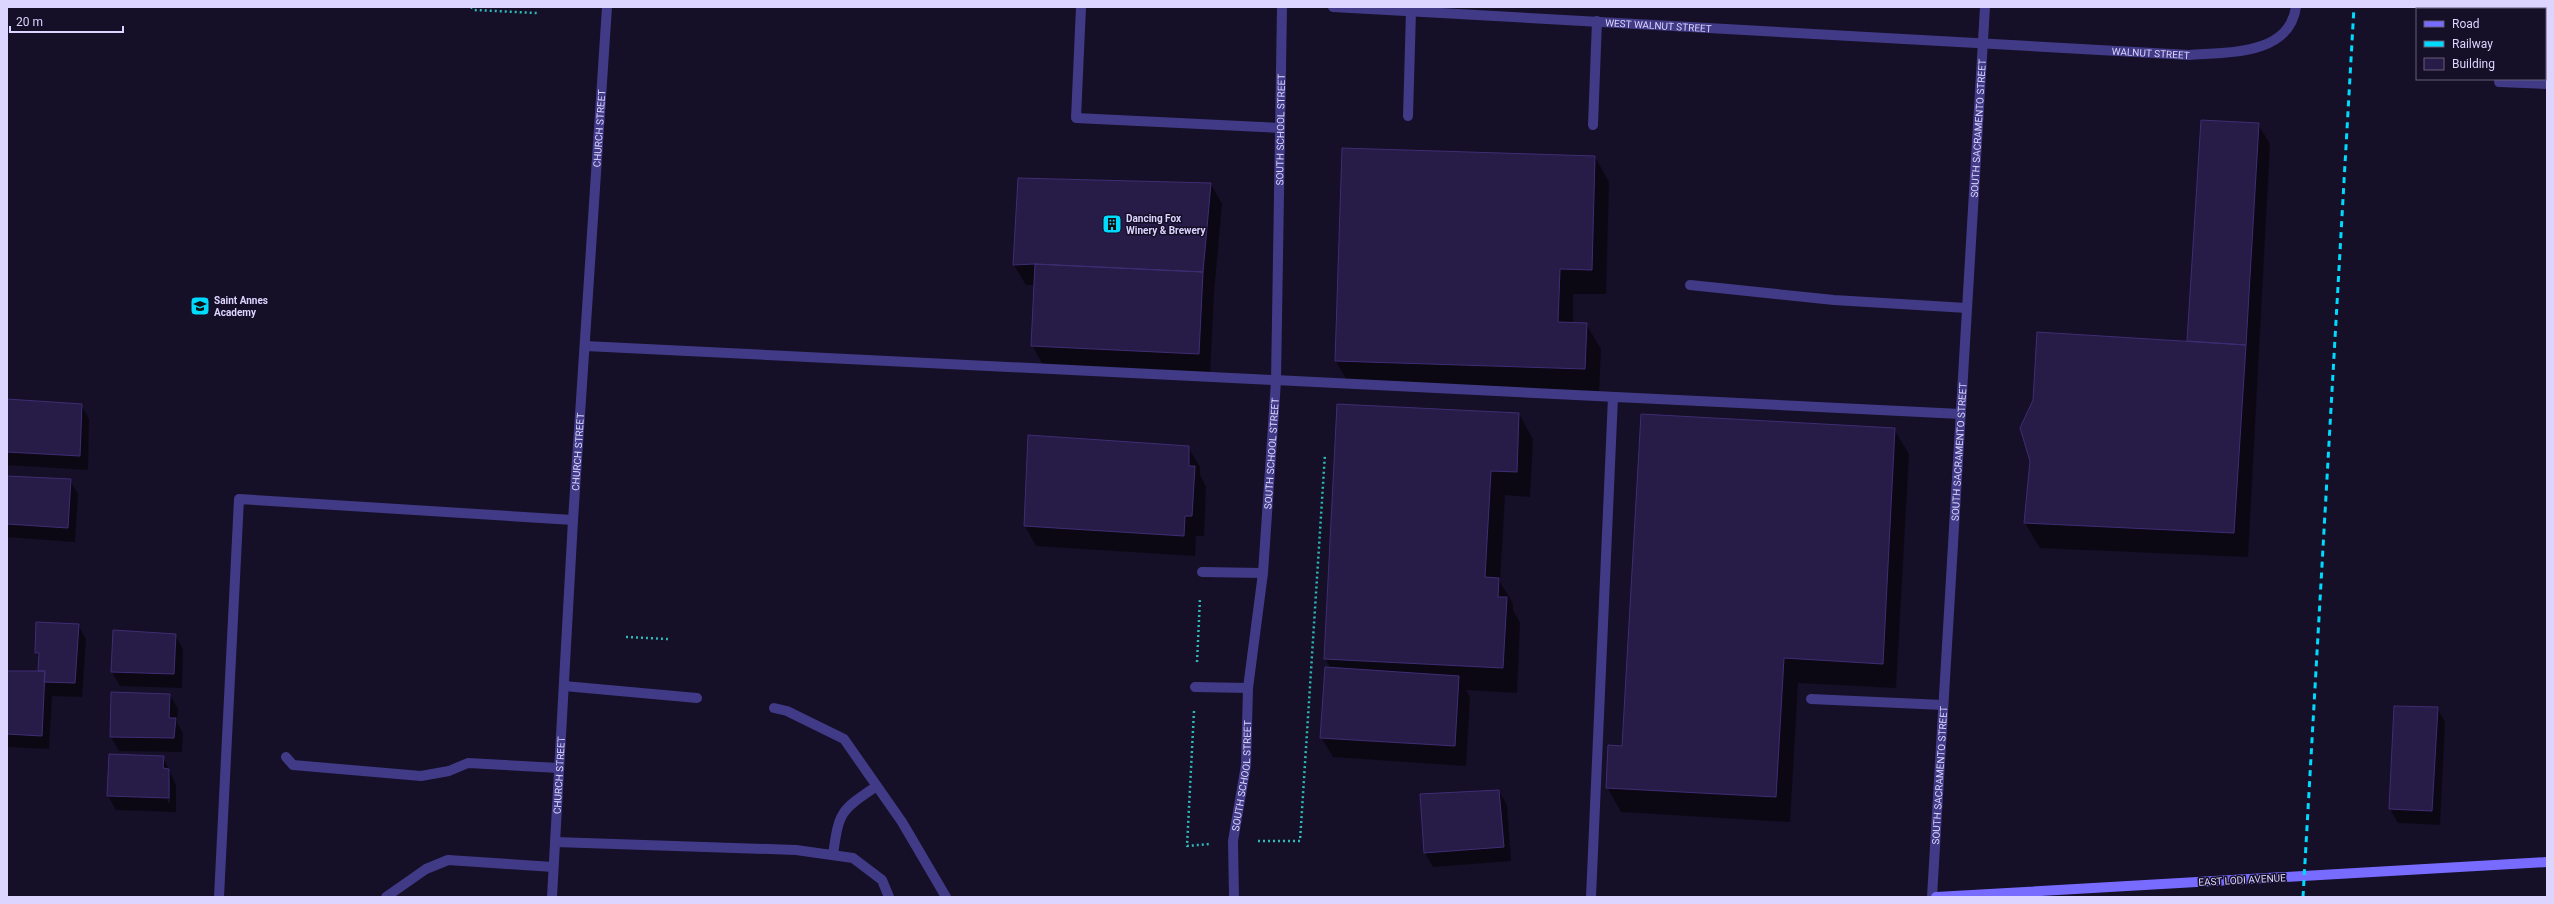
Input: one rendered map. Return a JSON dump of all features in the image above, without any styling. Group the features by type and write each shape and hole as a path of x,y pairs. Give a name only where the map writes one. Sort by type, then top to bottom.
{"main road":[{"name":"EAST LODI AVENUE","path":"1936,897 2547,862"}],"street":[{"name":"CHURCH STREET","path":"552,897 573,520 607,7"},
{"path":"1081,7 1076,118 1280,128"},
{"name":"SOUTH SCHOOL STREET","path":"1234,897 1233,841 1246,765 1248,688 1263,574 1276,381 1282,7"},
{"name":"WEST WALNUT STREET","path":"1333,7 1983,42"},
{"name":"SOUTH SACRAMENTO STREET","path":"1932,897 1985,7"},
{"name":"WALNUT STREET","path":"1983,42 2189,55 2260,49 2287,30 2296,7"},
{"path":"1408,116 1411,11"},
{"path":"1593,125 1597,21"},
{"path":"2499,82 2547,84"},
{"path":"1690,285 1834,300 1967,308"},
{"path":"585,346 1961,414"},
{"path":"1591,897 1614,398"},
{"path":"219,897 239,499 573,520"},
{"path":"1202,572 1263,574"},
{"path":"564,686 697,698"},
{"path":"1196,687 1248,688"},
{"path":"1811,699 1943,705"},
{"path":"774,708 787,711 844,739 902,822 946,897"},
{"path":"286,757 293,765 421,776 449,771 468,763 559,768"},
{"path":"833,855 838,820 851,803 877,786"},
{"path":"555,842 796,850 853,858 882,880 889,897"},
{"path":"386,897 426,869 448,860 553,867"}],"path":[{"path":"471,7 474,10 537,13"},
{"path":"1196,687 1202,572"},
{"path":"626,637 668,639"}],"building":[{"path":"2201,120 2259,123 2246,345 2187,341"},
{"path":"1342,148 1595,156 1592,270 1560,269 1558,322 1587,323 1585,369 1335,361"},
{"name":"Dancing Fox Winery & Brewery","path":"1018,178 1211,183 1203,272 1035,264 1013,265"},
{"path":"1035,264 1203,272 1199,354 1031,346"},
{"path":"2037,332 2246,345 2234,533 2024,523 2030,461 2020,428 2033,400"},
{"path":"7,399 82,404 80,456 7,452"},
{"path":"1337,404 1519,413 1517,472 1491,471 1485,577 1499,578 1498,597 1507,597 1503,668 1324,659"},
{"path":"1641,414 1895,428 1883,664 1784,658 1776,797 1606,788 1608,745 1622,746"},
{"path":"1028,435 1189,446 1189,466 1195,466 1192,516 1185,516 1184,536 1024,526"},
{"path":"7,476 71,479 68,528 7,524"},
{"path":"36,622 79,624 75,683 44,682 45,671 38,671 39,653 35,653"},
{"path":"113,630 176,634 174,674 111,672"},
{"path":"1325,667 1459,676 1455,746 1320,738"},
{"path":"7,671 45,671 42,736 7,734"},
{"path":"111,692 170,694 169,718 176,718 174,738 110,737"},
{"path":"2394,706 2438,707 2432,811 2389,809"},
{"path":"109,754 164,756 163,768 169,769 169,798 107,796"},
{"path":"1499,790 1504,847 1424,853 1420,794"}],"railway":[{"path":"2303,897 2354,7"}],"place":[{"name":"Dancing Fox Winery & Brewery","path":"1112,224"},
{"name":"Saint Annes Academy","path":"200,306"}]}
